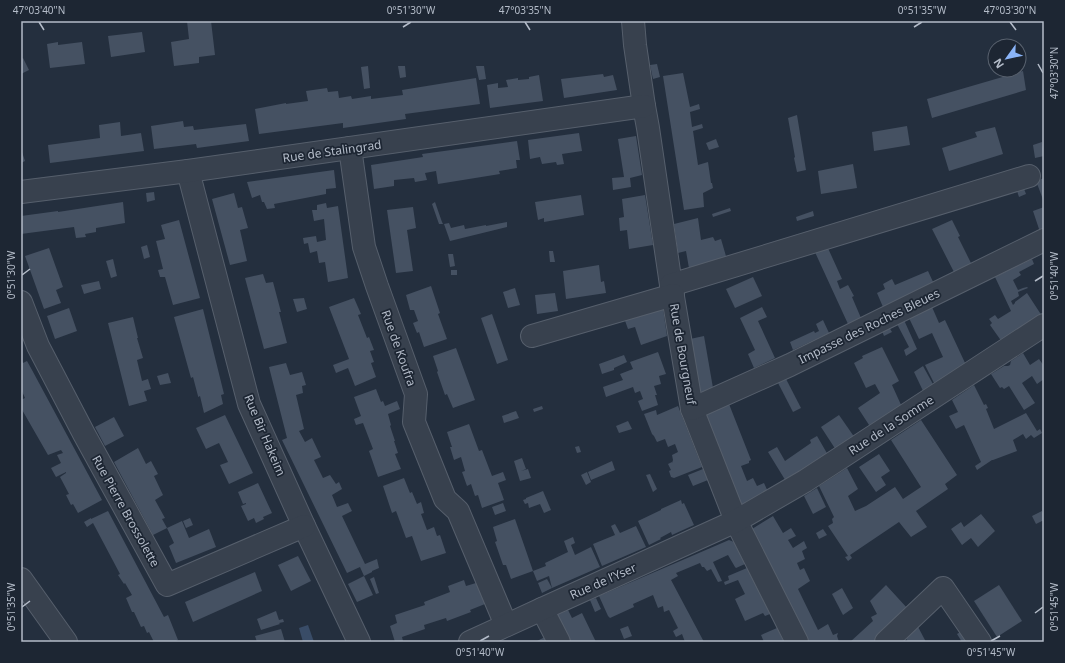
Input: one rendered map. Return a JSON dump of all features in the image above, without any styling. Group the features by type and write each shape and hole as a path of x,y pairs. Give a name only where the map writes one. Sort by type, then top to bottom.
{"street":[{"name":"Rue de Bourgneuf","path":"618,21 625,28 635,45"},
{"name":"Rue de Bourgneuf","path":"633,21 644,106 692,409 736,522 797,642"},
{"name":"Rue de Stalingrad","path":"21,192 188,171 644,106"},
{"name":"Rue de Koufra","path":"350,148 364,247 379,294 416,394 414,422 444,499 458,511 506,625"},
{"name":"Rue Bir Hakeim","path":"188,171 249,404 304,526 359,642"},
{"path":"532,336 1029,176"},
{"name":"Impasse des Roches Bleues","path":"692,409 797,362 1044,240"},
{"name":"Rue Pierre Brossolette","path":"21,302 38,346 84,434 167,585 304,526"},
{"name":"Rue de la Somme","path":"736,522 805,481 1044,325"},
{"name":"Rue de l’Yser","path":"470,642 736,522"},
{"path":"21,579 66,642"},
{"path":"886,642 943,588 980,642"},
{"path":"542,609 559,642"}],"water":[{"path":"308,625 314,642 303,642 299,628"}],"building":[{"path":"187,21 211,21 215,55 199,57 199,63 174,66 171,42 189,39"},
{"path":"142,32 145,52 111,57 108,36"},
{"path":"58,42 58,45 82,42 85,64 50,68 47,44"},
{"path":"23,58 29,70 21,74 21,59"},
{"path":"657,64 660,77 653,79 650,65"},
{"path":"368,66 370,88 364,89 361,67"},
{"path":"398,66 405,66 406,77 400,78"},
{"path":"476,66 484,66 486,79 479,80"},
{"path":"683,73 690,107 699,104 700,109 690,112 692,127 702,124 703,128 693,131 698,165 708,162 713,188 703,193 704,207 684,210 663,76"},
{"path":"603,74 604,77 613,75 617,90 564,98 561,79"},
{"path":"539,75 543,101 490,108 487,85 498,83 498,88 508,87 506,80 518,78 518,80 529,79 529,77"},
{"path":"476,78 480,104 405,114 406,119 343,128 343,123 259,134 255,109 286,103 308,101 306,91 327,88 328,92 338,91 339,98 351,96 352,99 371,96 371,99 403,95 402,90"},
{"path":"999,78 1024,78 1026,90 932,118 927,99"},
{"path":"797,115 806,170 797,172 788,118"},
{"path":"183,121 184,127 193,126 194,130 246,124 249,141 197,148 196,144 154,149 151,126"},
{"path":"120,122 121,136 141,133 144,151 50,163 48,145 100,138 99,125"},
{"path":"907,126 910,145 874,151 872,132"},
{"path":"995,127 1003,154 949,171 942,148 977,137 975,132"},
{"path":"579,133 582,151 562,154 564,164 557,165 556,162 542,164 540,157 530,159 528,140"},
{"path":"636,136 642,175 630,178 631,187 613,190 612,178 624,177 618,139"},
{"path":"716,139 719,147 709,150 706,143"},
{"path":"517,141 520,160 516,160 517,168 499,171 500,174 438,184 436,171 425,173 427,180 415,182 414,178 394,180 394,186 374,189 371,165 423,157 422,154"},
{"path":"1042,142 1044,156 1035,158 1033,145"},
{"path":"21,149 25,161 21,163"},
{"path":"853,164 857,188 821,194 818,171"},
{"path":"334,170 336,188 326,189 326,194 274,204 275,208 267,209 264,202 262,202 260,195 252,198 247,182"},
{"path":"1044,178 1044,202 1036,181"},
{"path":"1023,186 1026,194 1019,197 1016,188"},
{"path":"154,192 155,200 147,202 146,193"},
{"path":"234,193 238,208 242,207 248,228 240,230 247,261 230,265 212,199"},
{"path":"581,195 584,215 544,222 544,218 538,220 535,202"},
{"path":"645,195 653,245 629,249 627,230 620,231 619,218 624,217 622,199"},
{"path":"123,202 125,223 96,228 96,232 85,234 86,237 76,238 74,227 21,234 21,216"},
{"path":"435,202 443,224 439,224 432,204"},
{"path":"326,203 327,208 338,206 348,278 328,282 325,262 319,263 317,251 310,253 308,243 304,244 303,238 316,236 317,242 326,240 324,219 314,221 312,210 317,210 317,205"},
{"path":"413,207 416,228 407,230 413,271 396,273 387,210"},
{"path":"1044,207 1044,231 1040,232 1033,211"},
{"path":"730,208 731,211 713,217 712,214"},
{"path":"813,211 814,216 797,221 796,217"},
{"path":"698,218 701,240 713,237 715,241 721,239 728,263 690,274 686,251 678,253 674,224"},
{"path":"179,220 200,298 173,305 165,277 160,277 158,270 163,269 156,241 165,239 161,225"},
{"path":"952,220 960,236 958,237 972,265 955,274 932,229"},
{"path":"507,222 507,227 450,241 444,224 449,223 451,228 464,225 465,229"},
{"path":"147,245 150,257 144,259 141,247"},
{"path":"827,246 842,279 837,281 840,289 848,285 854,296 852,297 861,318 848,324 814,250"},
{"path":"49,248 63,287 56,290 61,303 44,309 25,256"},
{"path":"549,251 553,251 555,262 550,262"},
{"path":"448,254 453,254 455,266 450,267"},
{"path":"113,259 117,276 111,278 106,261"},
{"path":"1032,259 1034,264 1019,272 1021,275 1013,280 1018,290 1028,288 1018,292 1019,296 1011,301 1013,305 1027,293 1042,316 1002,342 990,325 992,323 989,319 995,315 998,319 1011,311 995,277"},
{"path":"599,265 601,282 604,281 606,293 566,299 563,271"},
{"path":"451,270 457,270 457,275 451,275"},
{"path":"928,271 934,284 883,307 877,293 885,289 883,284 892,279 895,285"},
{"path":"263,274 266,283 273,282 287,343 264,349 245,278"},
{"path":"753,277 762,296 735,308 726,289"},
{"path":"99,281 101,289 84,294 81,285"},
{"path":"431,286 440,313 438,314 447,339 424,347 419,332 417,333 413,323 418,321 414,310 410,310 406,295"},
{"path":"515,288 520,305 508,308 503,292"},
{"path":"555,293 558,311 537,314 535,295"},
{"path":"304,298 307,309 297,312 293,299"},
{"path":"354,298 361,314 358,315 367,338 369,337 374,350 370,351 374,362 371,363 376,377 355,386 348,368 336,373 333,365 349,359 329,307"},
{"path":"662,302 667,336 641,345 635,327 628,329 623,315"},
{"path":"762,307 767,317 758,321 775,358 754,368 748,354 755,350 740,318"},
{"path":"932,307 939,323 945,320 966,365 935,385 925,365 943,357 932,333 919,339 909,318"},
{"path":"69,308 77,331 55,339 47,316"},
{"path":"203,309 224,394 221,395 223,404 204,413 193,377 191,378 174,317"},
{"path":"492,314 508,360 497,364 481,318"},
{"path":"133,317 143,358 137,360 142,381 148,379 151,389 144,391 147,401 129,406 108,323"},
{"path":"823,320 829,333 793,350 790,342 814,331 815,333 819,331 816,324"},
{"path":"904,320 917,349 906,356 904,350 909,347 897,324"},
{"path":"889,327 892,332 884,336 882,331"},
{"path":"704,336 713,388 699,394 690,339"},
{"path":"882,347 899,381 892,385 902,407 871,428 858,408 880,393 875,384 866,388 854,363 863,358 862,356"},
{"path":"456,348 475,400 453,408 447,394 445,395 433,356"},
{"path":"658,352 666,374 659,376 661,384 654,386 658,405 642,411 638,401 643,399 640,391 635,393 633,387 606,397 603,387 623,380 620,374 633,369 630,362"},
{"path":"1023,353 1030,365 1039,359 1044,366 1044,379 1037,384 1032,376 1022,383 1035,403 1024,410 1009,386 1004,389 1002,387 1000,388 991,374 1004,366 1010,365 1011,361"},
{"path":"624,355 627,362 614,368 614,370 602,374 599,364"},
{"path":"21,359 23,363 27,361 102,500 78,513 73,504 71,505 66,495 69,494 60,477 66,472 56,477 51,468 61,463 57,455 63,453 61,450 48,455 21,408 21,400 25,398 21,389"},
{"path":"286,363 290,375 302,372 306,385 302,386 303,393 296,395 304,429 299,431 305,442 312,438 321,457 314,460 323,478 330,475 336,484 339,482 342,489 332,495 337,507 348,503 352,511 342,516 365,564 377,559 379,568 364,576 360,567 347,573 282,440 287,438 269,367"},
{"path":"923,366 934,386 924,393 914,372"},
{"path":"168,373 171,383 160,385 157,376"},
{"path":"785,377 801,408 793,412 777,381"},
{"path":"974,385 984,405 986,404 988,408 986,409 994,429 1026,413 1037,431 1040,429 1042,433 1034,438 1031,435 1026,439 1023,434 1013,440 1017,451 992,460 977,470 975,466 981,462 964,425 956,429 949,416 958,412 952,400"},
{"path":"376,389 381,402 383,401 385,406 397,401 400,409 388,414 398,453 395,454 401,469 378,477 369,451 373,449 363,423 356,425 354,419 361,416 354,397"},
{"path":"729,404 751,460 749,463 741,466 747,481 753,478 757,486 764,483 769,494 741,506 704,416"},
{"path":"542,406 543,409 534,412 533,409"},
{"path":"678,406 702,467 674,478 671,477 669,471 671,470 668,464 672,463 673,460 672,455 678,452 675,444 668,447 665,439 657,442 644,414 656,410 657,415"},
{"path":"516,411 519,418 504,423 502,416"},
{"path":"225,415 253,473 229,484 220,465 228,462 219,443 206,449 196,428"},
{"path":"839,415 855,438 836,450 821,427"},
{"path":"114,417 124,436 105,446 95,427"},
{"path":"921,420 957,475 945,484 948,489 916,511 927,527 911,537 899,522 850,555 852,558 848,561 845,557 848,556 828,526 833,523 832,519 834,517 819,486 847,468 858,489 848,496 855,511 866,506 895,487 903,499 921,487 891,440"},
{"path":"628,421 632,429 619,433 616,426"},
{"path":"469,424 479,451 482,450 492,476 503,472 506,480 498,483 504,500 482,508 478,495 475,496 471,484 467,486 462,472 465,471 461,457 454,460 450,447 452,447 447,432"},
{"path":"817,436 828,455 787,483 768,452 777,447 785,461 811,443 810,440"},
{"path":"579,446 581,452 577,453 575,447"},
{"path":"138,448 146,464 151,461 158,474 154,476 163,495 155,500 165,518 162,519 167,528 153,535 114,462"},
{"path":"879,454 890,471 881,477 886,485 876,492 859,467"},
{"path":"522,458 526,469 521,471 528,469 531,478 520,481 514,461"},
{"path":"612,461 615,470 591,480 588,472"},
{"path":"703,469 708,480 693,486 688,475"},
{"path":"587,472 591,482 586,485 581,475"},
{"path":"650,474 657,489 653,492 646,475"},
{"path":"404,478 410,493 412,492 417,504 421,502 424,513 421,514 427,530 434,527 437,536 440,535 446,553 421,561 412,536 406,538 396,511 392,513 383,486"},
{"path":"258,483 272,513 263,517 264,519 256,523 254,518 248,521 241,506 246,503 243,504 238,492"},
{"path":"817,488 826,507 813,514 804,496"},
{"path":"543,491 551,510 544,513 540,504 529,508 528,503 525,504 523,500"},
{"path":"681,500 682,504 684,503 694,525 672,535 671,532 649,545 638,521"},
{"path":"503,503 506,511 495,515 492,507"},
{"path":"108,511 164,617 168,615 178,640 174,642 154,642 149,632 147,633 144,626 141,627 134,612 132,612 126,598 132,595 118,575 120,574 93,523 87,527 84,522"},
{"path":"1042,511 1044,520 1036,524 1032,516"},
{"path":"981,514 995,531 978,547 971,538 962,545 951,529 961,522 964,527"},
{"path":"773,516 783,533 791,528 796,536 788,540 793,548 804,541 807,548 802,551 805,559 797,563 800,570 804,568 810,581 798,589 818,630 828,624 833,635 838,633 837,636 839,642 808,642 752,529"},
{"path":"190,518 193,525 186,528 183,521"},
{"path":"515,519 533,571 511,579 506,565 503,565 495,542 497,541 493,527"},
{"path":"182,521 189,538 209,529 216,547 176,563 169,546 174,543 167,528"},
{"path":"615,524 620,533 636,526 646,547 602,566 593,544 615,535 611,526"},
{"path":"823,529 827,535 819,539 816,533"},
{"path":"573,537 575,543 571,545 575,555 591,547 600,567 552,588 549,576 537,581 533,571 546,566 545,563 568,552 564,541"},
{"path":"729,540 734,542 745,564 736,568 728,555 713,562 722,581 718,582 711,569 707,571 700,563 676,573 678,576 671,580 704,642 685,642 682,634 676,637 673,631 678,628 669,610 664,612 663,606 658,608 653,595 633,604 634,607 610,618 608,616 599,596"},
{"path":"298,556 311,581 291,591 278,565"},
{"path":"747,568 770,614 765,616 763,613 745,621 735,599 745,594 738,580 725,585 724,582 729,580 728,576"},
{"path":"255,572 262,591 193,622 185,602"},
{"path":"364,576 373,595 357,602 348,584"},
{"path":"374,577 379,593 376,594 370,579"},
{"path":"547,579 552,588 542,593 538,583"},
{"path":"464,580 466,586 476,583 485,604 470,610 471,612 447,621 446,618 424,625 425,629 402,637 403,641 395,642 390,626 397,623 395,615 425,605 424,602 450,592 448,586"},
{"path":"886,585 908,609 873,642 850,642 873,621 871,617 877,614 870,601"},
{"path":"999,585 1022,621 997,637 974,601"},
{"path":"842,588 853,608 843,615 832,594"},
{"path":"596,598 601,609 595,612 590,600"},
{"path":"568,610 572,618 582,613 596,642 567,642 553,617"},
{"path":"276,611 279,620 283,619 284,622 261,630 257,619"},
{"path":"916,623 926,642 908,642 904,634"},
{"path":"628,626 632,636 624,639 620,629"},
{"path":"777,628 784,642 764,642 761,635"},
{"path":"281,629 285,642 257,642 255,636"},
{"path":"962,631 969,642 962,642 957,634"},
{"path":"545,637 547,642 535,642"}]}
